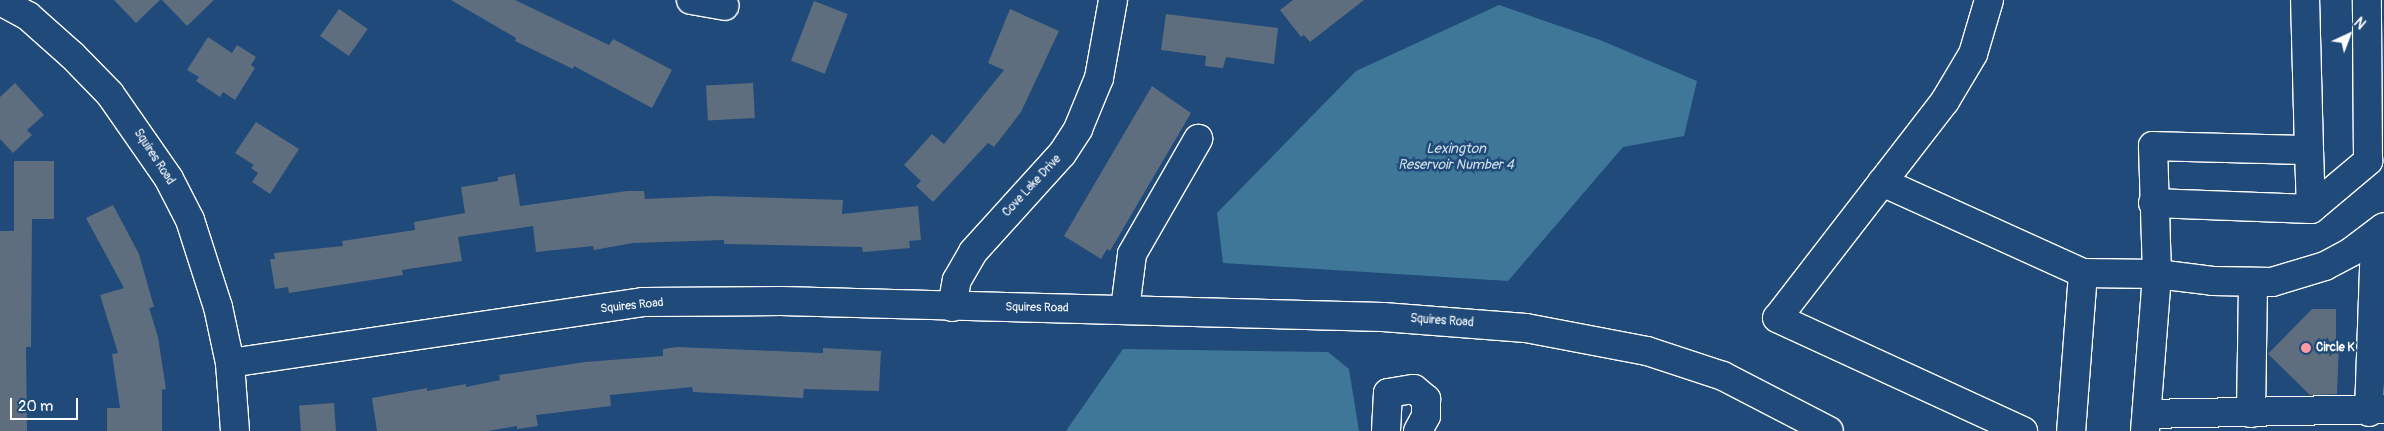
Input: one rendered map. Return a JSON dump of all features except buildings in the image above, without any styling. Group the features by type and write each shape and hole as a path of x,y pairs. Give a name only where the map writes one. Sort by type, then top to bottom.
{"street":[{"path":"691,0 724,6"},
{"name":"Cove Lake Drive","path":"952,307 957,280 973,252 1062,154 1078,129 1099,78 1114,0"},
{"path":"1989,0 1973,54 1945,101 1777,318 2023,431"},
{"path":"2305,0 2311,209"},
{"path":"2153,203 2311,209 2368,161 2367,0"},
{"name":"Squires Road","path":"0,1 33,8 72,55 110,94 169,179 190,220 207,264 230,363 235,431"},
{"path":"1125,309 1132,254 1198,139"},
{"path":"2309,150 2153,146 2153,203 2157,274 2146,423 2251,413 2376,410 2379,232"},
{"path":"1882,182 2083,273 2157,274 2272,282 2325,266 2379,232"},
{"path":"2071,431 2083,273"},
{"path":"2251,413 2253,282"},
{"name":"Squires Road","path":"230,363 643,302 781,301 1383,317 1526,328 1647,351 1723,376 1829,431"},
{"path":"1386,431 1388,393 1414,389 1426,399 1426,416 1418,431"}],"water":[{"name":"Lexington Reservoir Number 4","path":"1499,5 1600,40 1697,81 1684,136 1623,147 1508,281 1223,263 1217,213 1356,71"},
{"path":"1123,349 1328,352 1349,369 1359,431 1066,431"}],"place":[{"name":"Circle K","path":"2306,348"}]}
